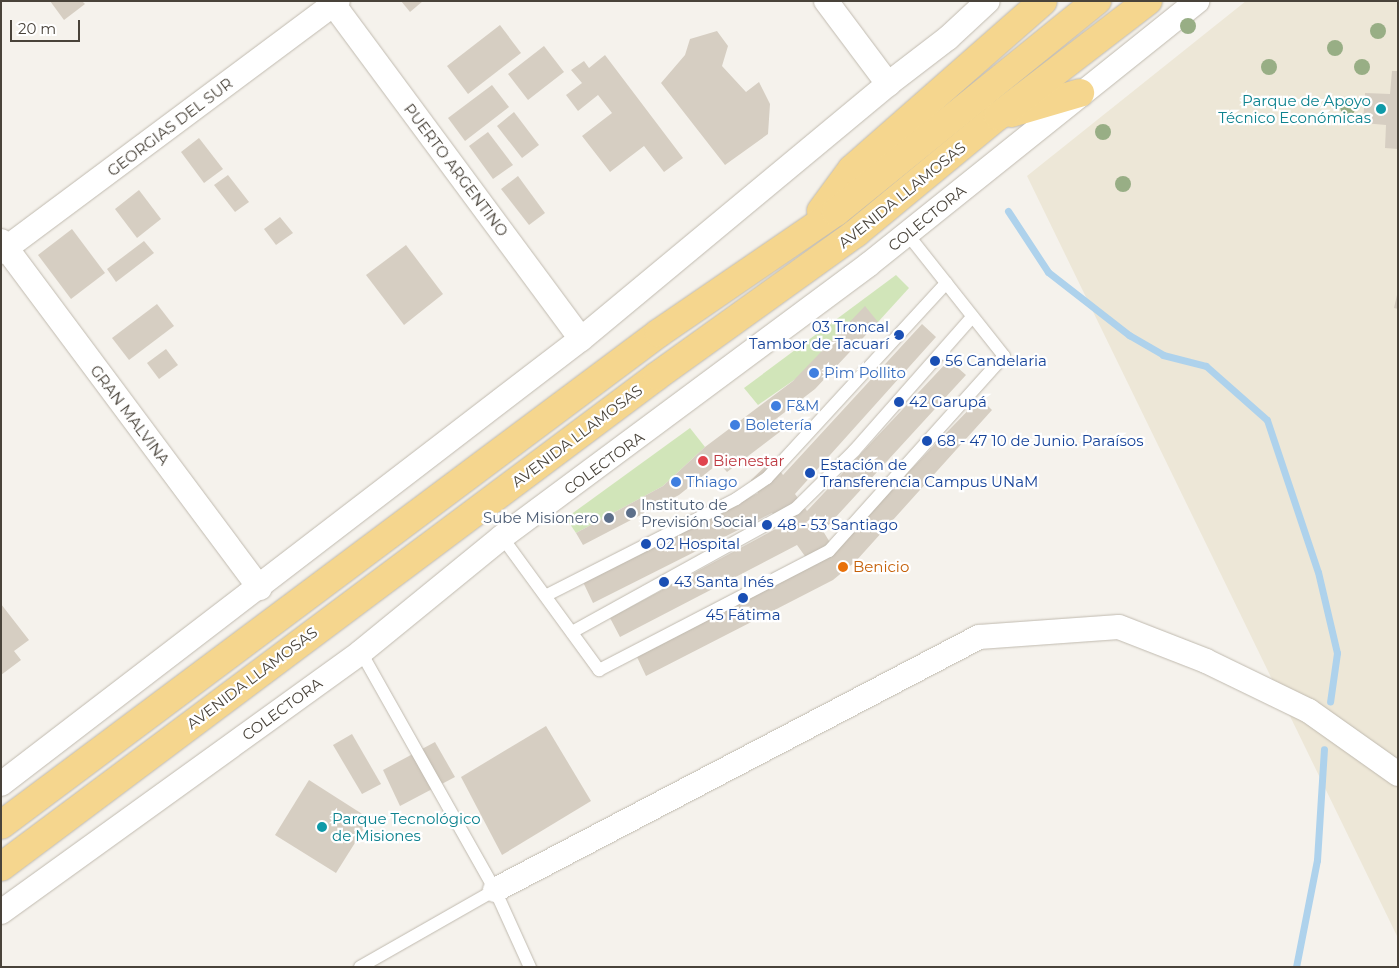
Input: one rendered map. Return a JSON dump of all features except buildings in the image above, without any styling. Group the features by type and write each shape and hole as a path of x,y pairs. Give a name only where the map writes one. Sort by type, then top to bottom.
{"highway":[{"path":"803,234 852,169 1043,1"},
{"name":"AVENIDA LLAMOSAS","path":"1,825 659,333 836,212 1097,1"},
{"name":"AVENIDA LLAMOSAS","path":"1,867 657,376 856,233 998,116 1148,1"},
{"path":"998,116 1080,93"}],"street":[{"path":"826,1 888,84"},
{"path":"1,784 260,588 581,339 888,84 948,38 988,1"},
{"name":"COLECTORA","path":"1,912 361,652 502,537 908,235 1080,93 1197,1"},
{"name":"GEORGIAS DEL SUR","path":"3,247 334,2"},
{"name":"PUERTO ARGENTINO","path":"334,2 581,339"},
{"name":"GRAN MALVINA","path":"3,247 260,588"},
{"path":"495,890 979,637 1119,627 1206,661 1309,711 1398,774"}],"lane":[{"path":"502,537 599,670 829,551 1004,356 908,235"},
{"path":"546,595 736,499 767,478 946,283"},
{"path":"572,632 796,509 854,451 972,316"},
{"path":"361,652 495,890 530,967"},
{"path":"360,967 495,890"}],"shaded area":[{"path":"1246,1 1398,1 1398,938 1027,176"}],"green space":[{"path":"896,275 909,288 878,322 758,405 744,388"},
{"path":"690,428 705,447 663,486 576,533 566,518"}],"waterway":[{"path":"1008,211 1048,272 1129,335 1163,355 1206,366 1267,420 1318,572 1337,653 1330,702"},
{"path":"1296,967 1317,860 1324,749"}],"place":[{"name":"Parque de Apoyo Técnico Económicas","path":"1381,109"},
{"name":"03 Troncal Tambor de Tacuarí","path":"899,335"},
{"name":"56 Candelaria","path":"935,361"},
{"name":"Pim Pollito","path":"814,373"},
{"name":"42 Garupá","path":"899,402"},
{"name":"F&M","path":"776,406"},
{"name":"Boletería","path":"735,425"},
{"name":"68 - 47 10 de Junio. Paraísos","path":"927,441"},
{"name":"Bienestar","path":"703,461"},
{"name":"Estación de Transferencia Campus UNaM","path":"810,473"},
{"name":"Thiago","path":"676,482"},
{"name":"Instituto de Previsión Social","path":"631,513"},
{"name":"Sube Misionero","path":"609,518"},
{"name":"48 - 53 Santiago","path":"767,525"},
{"name":"02 Hospital","path":"646,544"},
{"name":"Benicio","path":"843,567"},
{"name":"43 Santa Inés","path":"664,582"},
{"name":"45 Fátima","path":"743,598"},
{"name":"Parque Tecnológico de Misiones","path":"322,827"}]}
